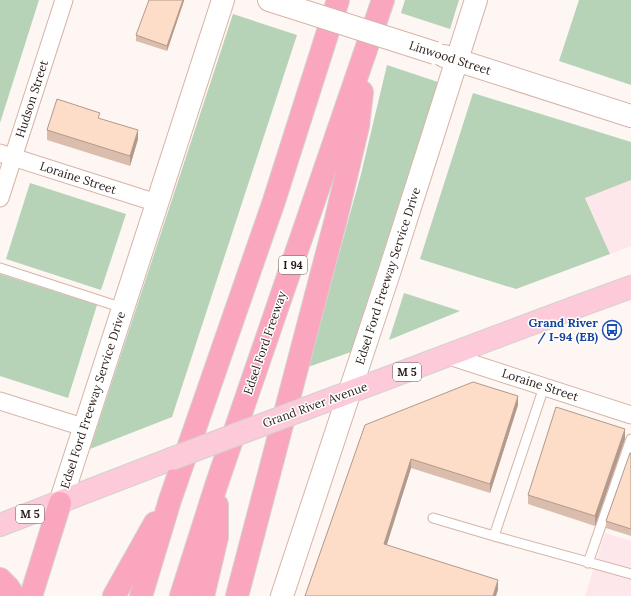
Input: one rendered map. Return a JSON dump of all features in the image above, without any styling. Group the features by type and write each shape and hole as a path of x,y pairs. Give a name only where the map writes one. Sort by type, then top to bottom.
{"highway":[{"path":"140,596 170,500 274,202 338,0"},
{"name":"Edsel Ford Freeway","path":"181,596 217,483 383,0"},
{"path":"237,596 336,219 358,126 368,47"},
{"path":"203,596 217,537 217,483"},
{"path":"114,596 147,533 170,500"},
{"path":"31,596 60,503"},
{"path":"0,579 14,596"}],"main road":[{"name":"Grand River Avenue","path":"0,526 112,481 631,287"}],"street":[{"name":"Hudson Street","path":"0,198 7,155 64,0"},
{"name":"Edsel Ford Freeway Service Drive","path":"60,503 83,427 223,0"},
{"name":"Edsel Ford Freeway Service Drive","path":"282,596 476,0"},
{"name":"Linwood Street","path":"279,3 631,116"},
{"name":"Loraine Street","path":"7,155 157,203"},
{"name":"Loraine Street","path":"449,356 631,415"},
{"path":"0,401 83,427"}],"lane":[{"path":"0,268 123,308"},
{"path":"494,536 544,387"},
{"path":"588,563 631,439"},
{"path":"433,518 631,574"}],"shaded area":[{"path":"631,180 631,246 610,254 585,197"},
{"path":"605,533 631,541 631,596 585,596"}],"green space":[{"path":"0,0 39,0 0,123"},
{"path":"405,0 459,0 450,29 401,13"},
{"path":"579,0 631,0 631,85 559,61"},
{"path":"233,14 297,35 172,417 90,449"},
{"path":"387,65 438,82 351,352 308,367 361,174"},
{"path":"473,93 631,142 631,180 585,198 610,254 516,289 420,259"},
{"path":"30,183 126,214 101,290 6,259"},
{"path":"0,274 97,305 68,398 0,376"},
{"path":"404,293 460,311 389,340"}],"building":[{"path":"149,0 183,0 167,46 136,35"},
{"path":"57,99 100,113 98,118 138,130 130,156 47,130"},
{"path":"473,382 518,396 490,484 411,459 384,544 498,580 493,596 305,596 365,425"},
{"path":"556,407 625,429 595,516 528,495"},
{"path":"631,453 631,529 606,521"}],"place":[{"name":"Grand River / I-94 (EB)","path":"612,330"}]}
